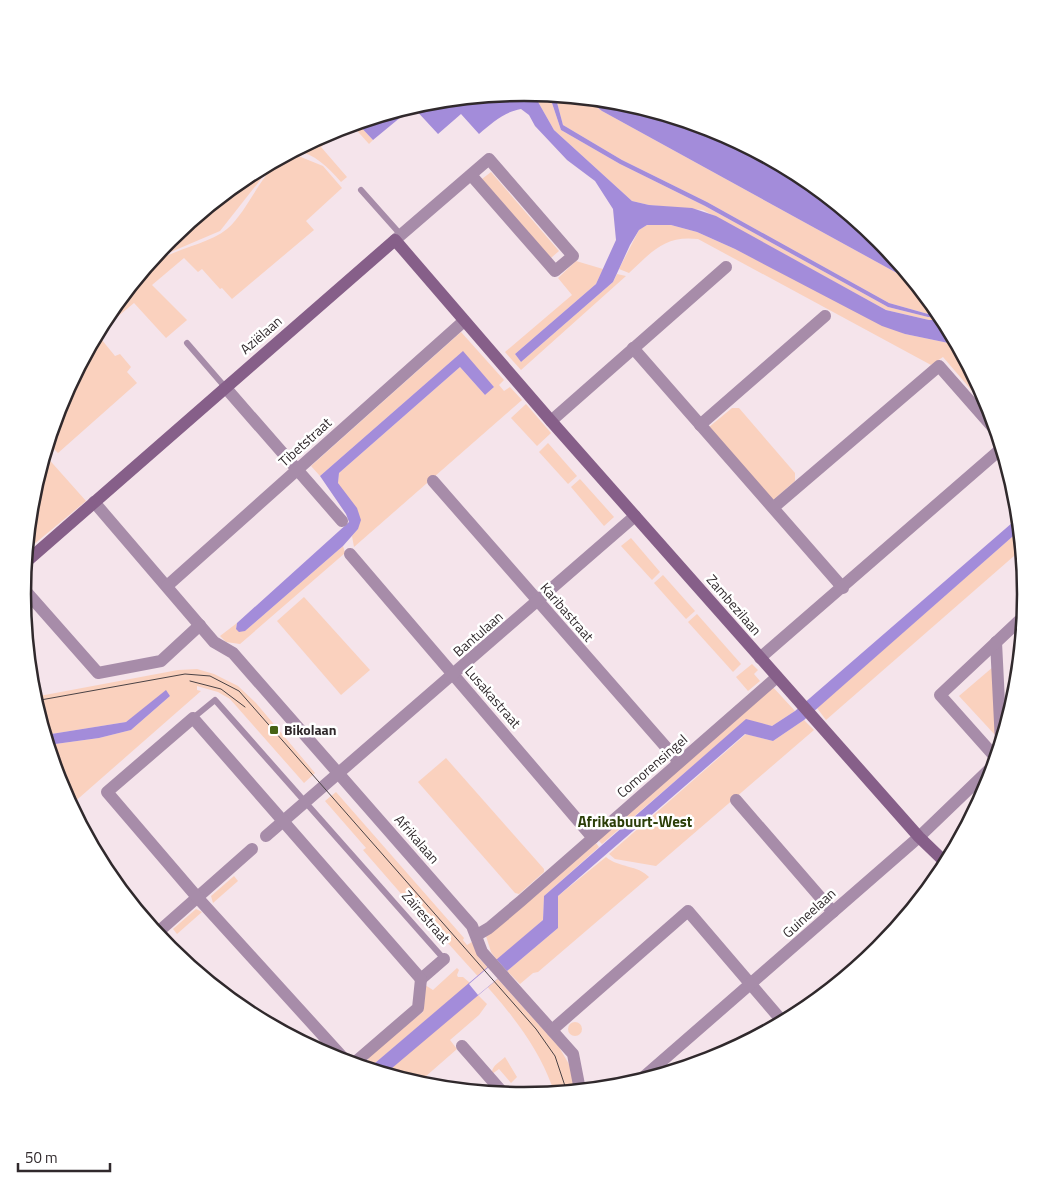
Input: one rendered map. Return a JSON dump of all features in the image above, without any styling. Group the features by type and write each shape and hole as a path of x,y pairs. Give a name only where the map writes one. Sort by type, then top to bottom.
{"street":[{"path":"464,321 398,237 471,174 489,159 573,256 555,271 471,174"},
{"name":"Aziëlaan","path":"33,556 398,237"},
{"path":"551,421 726,266"},
{"path":"700,425 825,316"},
{"name":"Zambezilaan","path":"464,321 760,658 919,837 941,858"},
{"name":"Tibetstraat","path":"167,586 464,321"},
{"path":"633,348 843,588"},
{"path":"774,507 939,366 986,419"},
{"path":"225,387 342,520"},
{"path":"760,658 843,588 997,452"},
{"name":"Karibastraat","path":"433,481 678,762"},
{"name":"Afrikalaan","path":"94,502 218,646 233,653 472,926 482,952 573,1054 579,1084"},
{"name":"Bantulaan","path":"339,773 635,516"},
{"name":"Lusakastraat","path":"350,554 594,838"},
{"path":"31,597 98,673 161,661 200,625"},
{"path":"992,753 940,695 1017,622"},
{"path":"996,642 1000,725"},
{"name":"Comorensingel","path":"477,935 496,923 777,676"},
{"path":"336,1050 198,897 107,792 193,718 421,980 418,1008 359,1059"},
{"path":"266,836 304,801 339,773"},
{"name":"Guineelaan","path":"652,1070 919,837 983,776"},
{"path":"736,800 833,912"},
{"path":"163,929 252,849"},
{"path":"552,1030 688,911 778,1017"},
{"name":"Zaïrestraat","path":"421,980 444,960"},
{"path":"462,1046 497,1086"}],"lane":[{"path":"361,190 398,237"},
{"path":"187,342 225,387"},
{"name":"Zaïrestraat","path":"193,718 215,700 444,960"}],"shaded area":[{"path":"538,101 552,102 561,130 620,164 705,206 888,307 933,317 935,320 886,310 703,210 649,205 632,201 554,130"},
{"path":"538,101 554,130 632,201 649,205 692,208 716,216 886,310 935,320 950,343 905,334 882,326 735,249 697,232 671,225 647,225 639,230 630,245 613,282 521,362 515,354 596,284 616,240 613,209 595,181 567,160 535,126 529,115 521,109 504,115 479,134 461,114 438,134 418,113 460,105 492,102"},
{"path":"552,102 557,102 563,125 622,160 707,202 889,303 931,314 933,317 888,307 705,206 620,164 561,130"},
{"path":"557,102 595,106 900,275 931,314 889,303 707,202 622,160 563,125"},
{"path":"595,106 621,110 683,127 713,138 771,167 799,184 850,223 900,275"},
{"path":"401,117 373,140 362,128"},
{"path":"362,128 373,140 369,144 357,130"},
{"path":"326,142 321,147 347,177 341,182 321,162 304,153"},
{"path":"298,156 323,166 342,188 306,221 314,230 232,299 202,269 198,272 184,258 152,285 187,320 166,338 134,303 115,319 133,294 166,256 209,240 227,229 243,210 268,173"},
{"path":"491,172 559,251 551,258 482,179"},
{"path":"264,176 220,231 169,253 199,223"},
{"path":"647,225 671,225 697,232 905,334 950,343 975,395 943,357 931,365 698,239 686,238 667,242 652,252 629,273 619,269 639,230"},
{"path":"576,261 603,269 596,284 515,354 521,362 613,282 617,274 626,276 521,370 505,352 572,295 558,278"},
{"path":"461,332 504,380 499,385 504,391 510,387 522,400 354,547 352,536 358,529 338,483 339,473 460,367 485,395 494,387 462,352 320,476 311,466"},
{"path":"102,340 115,356 120,354 131,367 127,372 137,383 58,453 53,448 57,435 82,376"},
{"path":"463,351 494,387 485,395 460,367 339,473 338,483 357,508 361,520 358,529 343,546 245,631 239,632 236,629 237,623 349,522 346,514 320,476"},
{"path":"526,404 551,433 537,446 511,418"},
{"path":"732,408 739,408 795,473 795,481 772,501 709,427"},
{"path":"548,443 577,476 568,484 539,452"},
{"path":"50,460 86,501 34,544"},
{"path":"580,479 614,517 604,526 571,487"},
{"path":"1013,523 1014,535 804,720 773,741 745,734 558,896 558,928 392,1068 374,1063 543,920 544,896 746,719 772,726 795,711"},
{"path":"1014,535 1016,554 826,720 817,708"},
{"path":"631,538 660,572 652,580 621,546"},
{"path":"343,546 345,553 240,644 226,642 220,636 237,623 236,628 245,631"},
{"path":"663,575 695,611 686,619 654,583"},
{"path":"304,597 370,670 341,695 277,621"},
{"path":"697,614 741,664 733,672 688,622"},
{"path":"752,664 758,670 754,674 760,681 748,691 736,677"},
{"path":"993,667 996,736 959,696"},
{"path":"197,669 214,674 238,686 256,703 315,773 304,783 230,699 218,692 197,686 197,690 201,691 77,800 54,744 99,738 131,730 170,696 166,691 126,722 51,734 42,695 178,670"},
{"path":"771,685 795,711 772,726 746,720 602,844 597,839"},
{"path":"166,690 170,696 131,730 99,738 54,744 51,734 126,722"},
{"path":"804,720 814,730 656,866 615,859 609,854 746,734 773,741"},
{"path":"446,758 544,869 544,872 519,894 515,893 418,782"},
{"path":"336,792 464,938 463,940 467,945 472,942 479,958 559,1047 570,1066 574,1084 552,1086 543,1065 532,1046 506,1009 446,941 444,943 363,850 366,848 325,801"},
{"path":"596,843 599,847 544,896 543,920 497,960 491,952 486,936"},
{"path":"606,857 611,861 639,870 649,877 538,972 533,973 520,984 507,971 558,928 558,896"},
{"path":"234,876 238,881 213,903 211,896"},
{"path":"196,909 202,912 177,934 173,929"},
{"path":"457,968 459,970 458,977 463,977 470,983 375,1063 367,1061 369,1055 423,1012 425,985 433,990"},
{"path":"478,995 487,1004 479,1015 450,1040 457,1049 425,1077 391,1068 441,1024"},
{"path":"575,1022 580,1024 582,1029 580,1034 575,1036 570,1034 568,1029 570,1024"},
{"path":"505,1057 517,1077 511,1083 499,1069 492,1074 494,1066"}],"pier":[{"path":"497,960 507,971 478,995 469,984"}],"tram line":[{"path":"43,700 185,674 210,676 239,691 536,1029 555,1056 565,1085"},
{"path":"190,681 221,689 245,707"}],"place":[{"name":"Bikolaan","path":"274,730"}],"district":[{"name":"Afrikabuurt-West","path":"635,822"}]}
